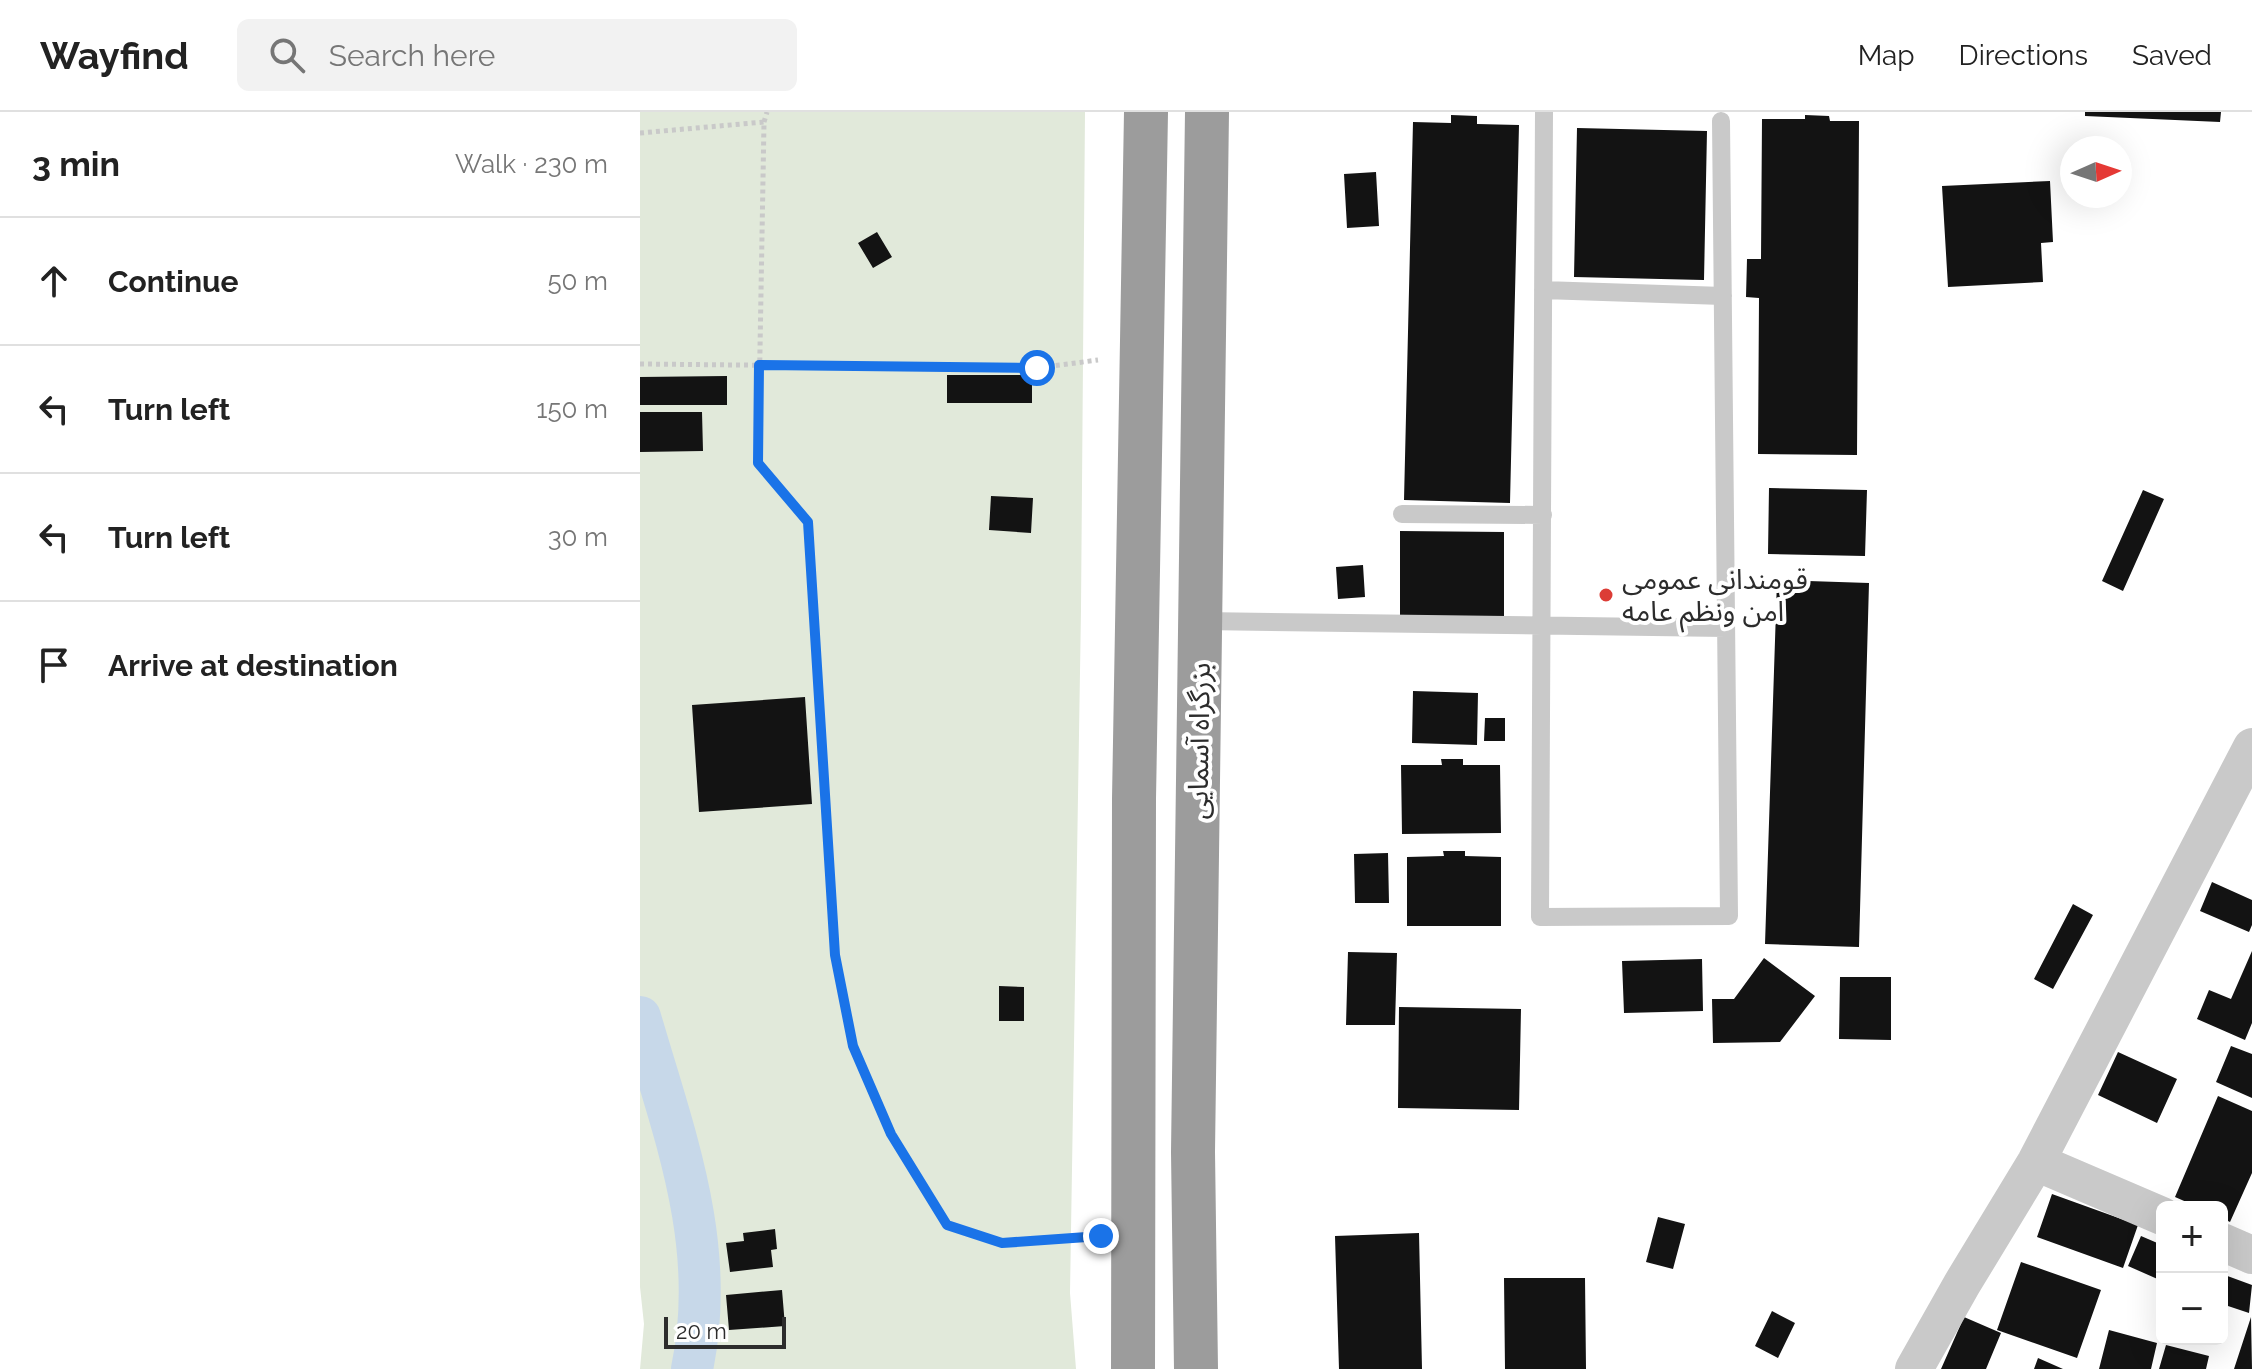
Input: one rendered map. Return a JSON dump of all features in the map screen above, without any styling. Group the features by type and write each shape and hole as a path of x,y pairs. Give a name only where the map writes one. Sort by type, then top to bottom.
{"highway":[{"path":"1133,1369 1133,815 1146,112"},
{"name":"بزرگراه آسمایی","path":"1196,1369 1193,1152 1207,112"}],"street":[{"path":"1914,1369 2036,1162 2252,747"},
{"path":"2036,1162 2156,1213"},
{"path":"2228,1245 2252,1255"}],"lane":[{"path":"1544,112 1540,917 1729,916 1721,121"},
{"path":"1543,290 1723,296"},
{"path":"1402,514 1543,515"},
{"path":"1201,621 1541,623 1726,628"}],"path":[{"path":"767,112 764,122 758,463 808,522 835,955 853,1046 891,1134 947,1225 1002,1243 1101,1236"},
{"path":"640,133 764,122"},
{"path":"640,364 1037,368 1106,359"}],"green space":[{"path":"640,112 1085,112 1070,1293 1076,1369 640,1369 644,1324 640,1287"}],"building":[{"path":"2085,112 2221,112 2220,122 2085,116"},
{"path":"1451,115 1477,116 1477,124 1519,125 1510,503 1404,500 1413,122 1451,123"},
{"path":"1805,115 1829,116 1830,121 1859,121 1857,455 1758,454 1759,298 1746,297 1747,259 1761,259 1762,119 1805,119"},
{"path":"1577,128 1707,131 1704,280 1574,277"},
{"path":"1376,172 1379,226 1347,228 1344,174"},
{"path":"2050,181 2053,242 2041,243 2043,282 1948,287 1942,186"},
{"path":"877,232 892,257 873,268 858,243"},
{"path":"947,375 1032,375 1032,403 947,403"},
{"path":"727,376 727,405 640,405 640,377"},
{"path":"640,412 702,412 703,451 640,452"},
{"path":"1769,488 1867,490 1865,556 1768,554"},
{"path":"2143,490 2164,499 2123,591 2102,581"},
{"path":"991,496 1033,498 1031,533 989,530"},
{"path":"1400,531 1504,532 1504,618 1400,617"},
{"path":"1363,565 1365,597 1338,599 1336,567"},
{"path":"1777,580 1869,583 1859,947 1765,944"},
{"path":"1413,691 1478,693 1477,745 1412,743"},
{"path":"805,697 812,804 699,812 692,705"},
{"path":"1485,718 1505,718 1505,741 1484,741"},
{"path":"1441,759 1463,759 1463,765 1500,765 1501,833 1402,834 1401,765 1442,765"},
{"path":"1443,851 1465,851 1465,856 1501,857 1501,926 1407,926 1407,857 1444,856"},
{"path":"1388,853 1389,903 1355,903 1354,854"},
{"path":"2212,882 2252,900 2249,932 2200,911"},
{"path":"2073,904 2093,915 2053,989 2034,979"},
{"path":"2252,951 2252,1023 2245,1040 2197,1019 2209,990 2231,999"},
{"path":"1348,952 1397,953 1395,1025 1346,1025"},
{"path":"1764,958 1815,996 1780,1042 1713,1043 1712,999 1734,999"},
{"path":"1702,959 1703,1011 1624,1013 1622,961"},
{"path":"1840,977 1891,977 1891,1040 1839,1039"},
{"path":"999,986 1024,987 1024,1021 999,1021"},
{"path":"1399,1007 1521,1009 1519,1110 1398,1108"},
{"path":"2231,1046 2252,1054 2252,1098 2216,1082"},
{"path":"2118,1052 2177,1079 2157,1123 2098,1095"},
{"path":"2218,1096 2252,1111 2252,1173 2230,1222 2228,1201 2184,1201 2175,1197"},
{"path":"2052,1194 2138,1225 2123,1268 2037,1237"},
{"path":"1658,1217 1685,1224 1673,1269 1646,1262"},
{"path":"775,1229 777,1249 771,1250 773,1267 730,1272 726,1243 744,1241 743,1233"},
{"path":"1419,1233 1422,1369 1339,1369 1335,1236"},
{"path":"2141,1236 2156,1242 2156,1278 2128,1266"},
{"path":"2021,1262 2101,1290 2077,1358 1997,1330"},
{"path":"2228,1276 2252,1285 2249,1313 2228,1306"},
{"path":"1504,1278 1585,1278 1586,1369 1505,1369"},
{"path":"782,1290 785,1326 729,1330 726,1295"},
{"path":"1772,1311 1795,1323 1778,1358 1755,1346"},
{"path":"1964,1317 2001,1333 1986,1369 1941,1369"},
{"path":"2251,1317 2252,1369 2234,1369"},
{"path":"2109,1330 2156,1343 2151,1369 2099,1369"},
{"path":"2166,1345 2209,1356 2206,1369 2159,1369"},
{"path":"2038,1358 2063,1369 2034,1369"}],"waterway":[{"path":"640,1017 678,1147 696,1234 700,1278 699,1323 692,1369"}],"place":[{"name":"قومندانی عمومی امن ونظم عامه","path":"1606,595"}],"route":[{"path":"1037,368 759,365 758,463 808,522 835,955 853,1046 891,1134 947,1225 1002,1243 1101,1236"}]}
